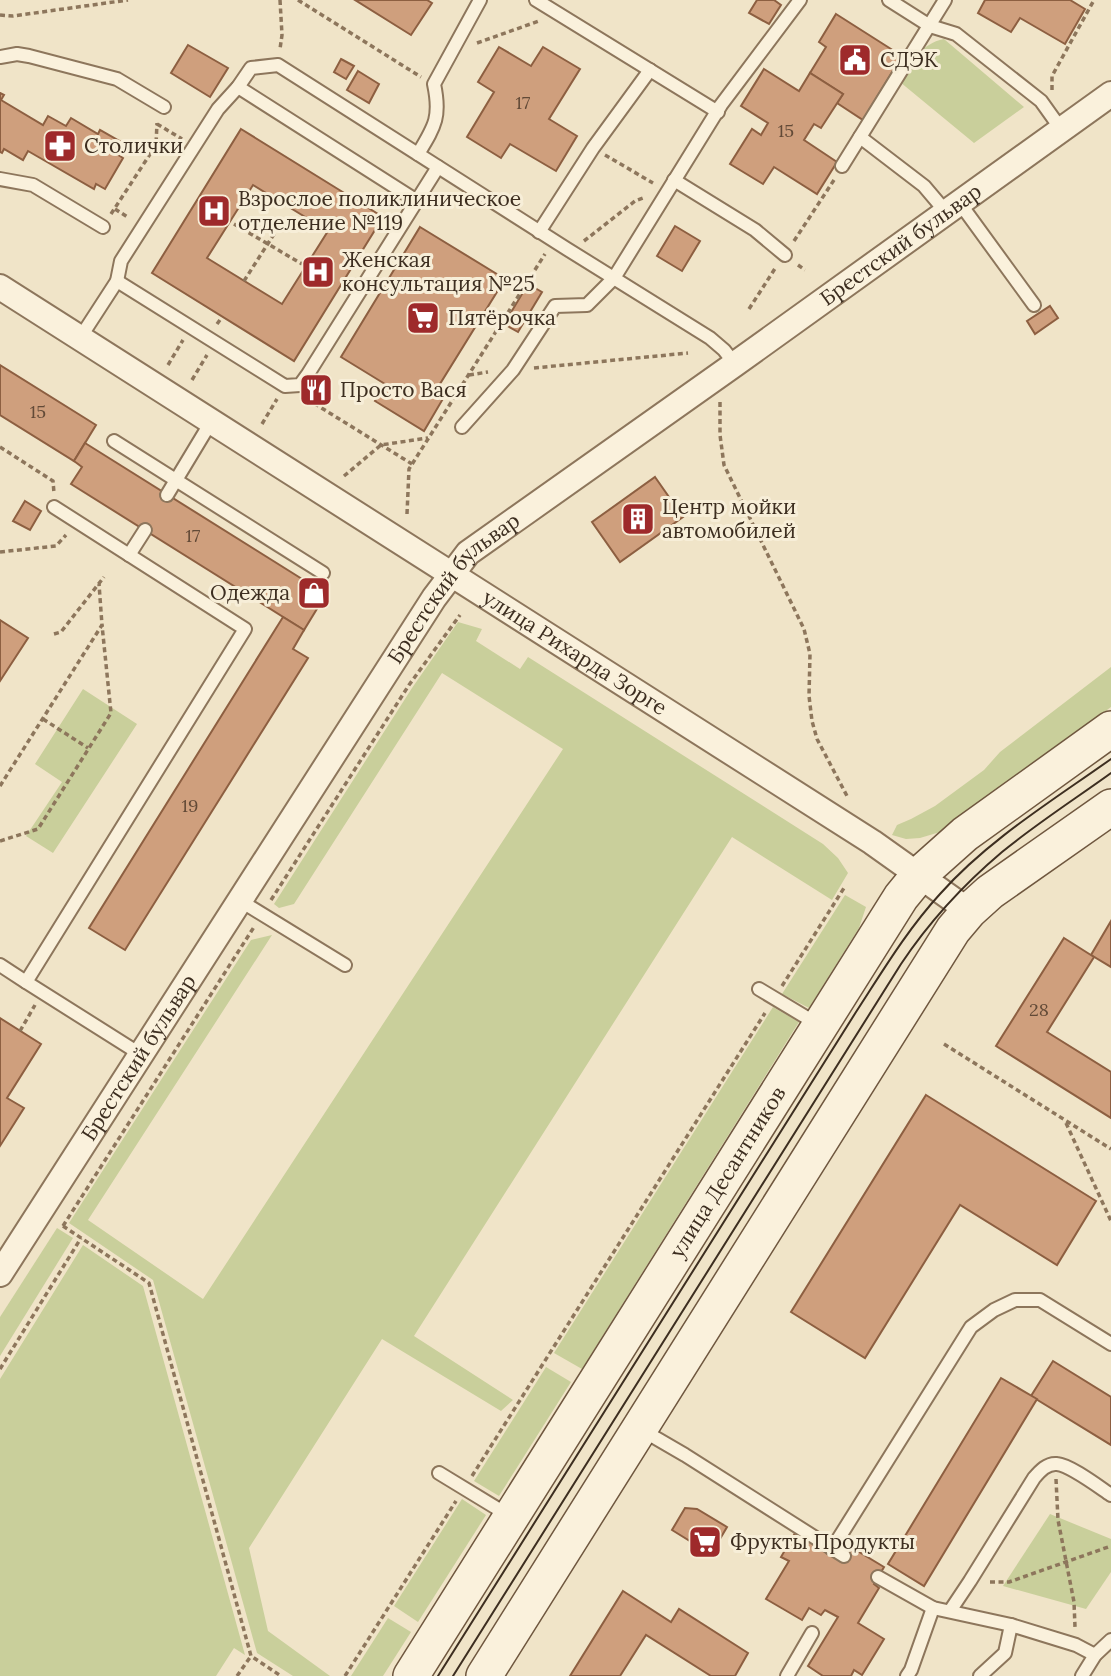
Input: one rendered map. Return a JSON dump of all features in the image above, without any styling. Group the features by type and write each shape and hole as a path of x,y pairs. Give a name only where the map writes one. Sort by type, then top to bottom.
{"street":[{"name":"Брестский бульвар","path":"0,1274 434,598 468,553 1111,94"},
{"name":"улица Рихарда Зорге","path":"0,287 872,842 969,911"},
{"name":"улица Десантников","path":"411,1676 887,916 919,875 965,834 1111,729"},
{"path":"484,1676 953,930 990,892 1111,807"}],"lane":[{"path":"418,154 434,128 438,105 434,84 480,0"},
{"path":"536,0 718,112"},
{"path":"462,427 513,370 555,306 587,304 614,278 666,186 800,0"},
{"path":"889,0 930,26 956,34 1041,101 1061,129"},
{"path":"842,166 945,0"},
{"path":"0,57 17,54 29,56 117,79 164,107"},
{"path":"80,338 117,281 121,261 218,109 251,68 278,65 710,338 735,364"},
{"path":"539,232 593,148 650,70"},
{"path":"239,86 417,201"},
{"path":"860,137 952,207 1034,305"},
{"path":"117,281 285,386 300,385 438,167"},
{"path":"0,179 33,185 103,227"},
{"path":"666,186 755,230 785,255"},
{"path":"167,495 211,422"},
{"path":"114,441 323,573"},
{"path":"26,982 245,629 54,506"},
{"path":"129,555 145,530"},
{"path":"239,901 345,965"},
{"path":"0,965 140,1054"},
{"path":"759,989 819,1025"},
{"path":"639,1428 838,1552 971,1327 994,1310 1015,1300 1040,1300 1111,1343"},
{"path":"950,1611 1043,1468 1055,1463 1066,1467 1111,1495"},
{"path":"439,1473 511,1517"},
{"path":"878,1577 933,1608 1011,1625 1076,1645 1096,1655"},
{"path":"907,1676 933,1608"},
{"path":"980,1676 1005,1653 1011,1625"},
{"path":"787,1676 812,1633"},
{"path":"1082,1676 1096,1655 1111,1640"}],"path":[{"path":"0,15 13,16 128,0"},
{"path":"278,65 282,36 280,0"},
{"path":"298,0 434,84"},
{"path":"1052,92 1052,76 1094,0"},
{"path":"469,46 542,20"},
{"path":"103,227 156,145 157,124 164,107"},
{"path":"157,124 194,146"},
{"path":"593,148 666,186"},
{"path":"749,309 842,166"},
{"path":"579,246 635,201 666,186"},
{"path":"244,281 283,220"},
{"path":"234,224 302,264"},
{"path":"407,514 409,469 554,241"},
{"path":"168,365 184,340"},
{"path":"572,364 688,353"},
{"path":"192,380 208,354"},
{"path":"300,385 304,398 412,464"},
{"path":"720,400 720,435 724,465 804,629 810,654 809,696 812,722 817,739 847,796"},
{"path":"262,424 268,413"},
{"path":"344,476 381,445 428,438"},
{"path":"0,447 53,481 54,506"},
{"path":"0,552 56,546 78,522"},
{"path":"54,634 61,632 104,577"},
{"path":"0,841 38,830 111,713 99,584"},
{"path":"0,786 102,625"},
{"path":"43,719 89,749"},
{"path":"779,992 844,888"},
{"path":"20,1031 43,992"},
{"path":"470,1480 771,1004"},
{"path":"944,1044 1111,1149"},
{"path":"1065,1121 1111,1221"},
{"path":"56,1221 149,1283 251,1656 281,1676"},
{"path":"0,1369 81,1238"},
{"path":"1055,1463 1058,1520 1074,1602 1076,1645"},
{"path":"345,1676 459,1496"},
{"path":"970,1581 1009,1582 1111,1546"},
{"path":"237,1676 251,1656"}],"green space":[{"path":"944,39 1024,107 974,143 900,82 923,50"},
{"path":"458,622 482,629 476,641 520,669 528,657 823,844 838,858 848,873 832,900 732,837 414,1336 513,1400 501,1411 382,1339 249,1548 268,1631 330,1676 293,1676 257,1653 153,1280 69,1223 251,940 272,935 88,1220 203,1299 563,749 442,673 294,904 279,908 274,904 412,688"},
{"path":"1111,667 1111,707 940,832 906,839 892,835 897,825 935,806 984,770 1000,752"},
{"path":"83,689 137,724 53,853 26,836 62,782 35,764"},
{"path":"845,895 866,907 859,928 809,1008 782,994"},
{"path":"773,1007 799,1022 582,1369 554,1353"},
{"path":"57,1228 73,1238 0,1356 0,1317"},
{"path":"83,1245 143,1286 245,1655 234,1648 216,1676 0,1676 0,1379"},
{"path":"546,1367 571,1382 499,1496 474,1481"},
{"path":"462,1499 486,1515 418,1622 394,1606"},
{"path":"1050,1514 1111,1539 1111,1572 1086,1609 1003,1586"},
{"path":"388,1618 411,1632 383,1676 351,1676"}],"building":[{"path":"355,0 427,0 432,3 411,35"},
{"path":"757,0 774,0 781,5 769,24 749,13"},
{"path":"985,0 1070,0 1085,9 1065,44 1020,18 1011,32 978,13"},
{"path":"836,14 902,56 863,120 837,103 843,94 810,73 826,47 819,42"},
{"path":"188,45 228,68 210,97 171,73"},
{"path":"499,47 531,66 543,47 580,69 549,119 577,136 556,171 510,144 501,158 467,137 494,92 478,82"},
{"path":"341,59 354,66 346,79 334,72"},
{"path":"764,69 799,91 810,73 843,94 821,128 814,124 804,140 837,162 817,194 774,167 763,184 730,164 752,129 761,135 768,123 741,106"},
{"path":"358,71 379,84 369,103 347,90"},
{"path":"0,93 4,95 1,100 43,125 48,116 66,126 71,118 98,134 100,130 121,142 115,153 123,158 105,189 96,184 94,189 28,151 23,160 4,149 0,152"},
{"path":"241,129 383,217 294,361 152,273","holes":["253,185 328,231 282,304 207,258"]},
{"path":"675,226 700,241 682,271 657,256"},
{"name":"Пятёрочка","path":"420,227 505,279 435,392 444,397 424,431 375,401 385,384 341,357"},
{"path":"528,284 542,292 518,332 504,324"},
{"path":"1050,306 1058,318 1035,334 1027,321"},
{"path":"0,365 96,425 74,461 0,415"},
{"name":"Просто Вася","path":"317,379 326,384 316,401 307,396"},
{"path":"85,443 326,594 304,630 71,484 82,467 74,461"},
{"name":"Центр мойки автомобилей","path":"655,477 683,517 620,562 592,522"},
{"path":"25,501 41,511 30,530 13,521"},
{"path":"283,617 304,630 293,649 308,658 125,950 89,928"},
{"path":"0,620 28,638 0,681"},
{"path":"1111,921 1111,967 1091,955"},
{"path":"1064,938 1094,957 1047,1032 1111,1072 1111,1118 996,1046"},
{"path":"0,1018 41,1044 7,1098 24,1108 0,1146"},
{"path":"926,1095 1096,1201 1057,1265 960,1205 865,1358 791,1312"},
{"path":"1053,1361 1111,1397 1111,1445 1031,1396"},
{"path":"1001,1378 1037,1399 924,1586 888,1564"},
{"name":"Фрукты Продукты","path":"685,1508 697,1509 727,1527 711,1554 672,1530"},
{"path":"795,1533 841,1560 849,1546 884,1567 874,1584 879,1588 858,1623 884,1639 862,1675 854,1670 851,1676 823,1676 808,1666 838,1617 825,1610 821,1615 809,1608 802,1620 766,1599 789,1561 781,1557"},
{"path":"623,1591 671,1622 679,1609 748,1653 735,1676 711,1676 646,1635 620,1676 570,1676"}],"tram line":[{"path":"438,1676 856,1012 906,937 940,894 979,856 1021,822 1111,759"},
{"path":"453,1676 912,948 960,891 1002,852 1111,773"}],"place":[{"name":"СДЭК","path":"855,60"},
{"name":"Столички","path":"60,146"},
{"name":"Взрослое поликлиническое отделение №119","path":"214,211"},
{"name":"Женская консультация №25","path":"318,272"},
{"name":"Пятёрочка","path":"423,318"},
{"name":"Просто Вася","path":"316,390"},
{"name":"Центр мойки автомобилей","path":"638,519"},
{"name":"Одежда","path":"314,593"},
{"name":"Фрукты Продукты","path":"705,1542"}]}
